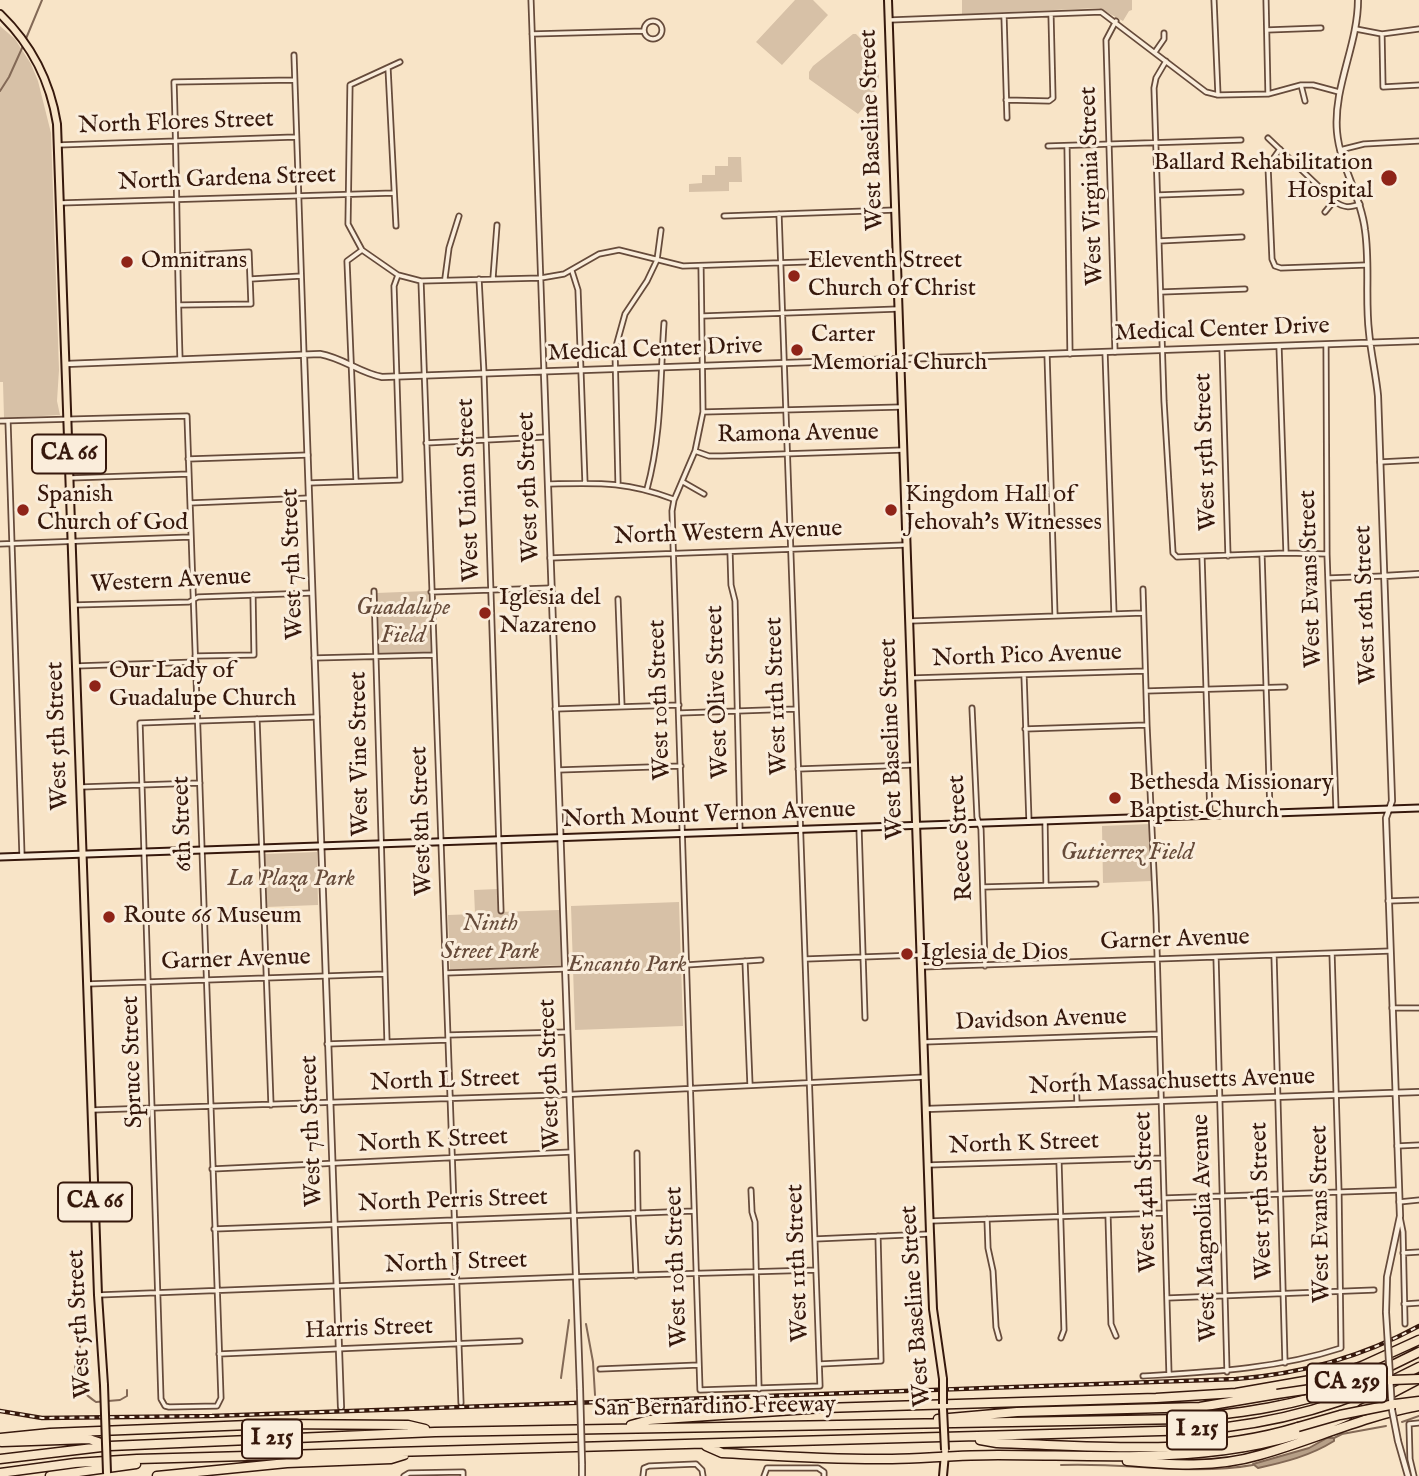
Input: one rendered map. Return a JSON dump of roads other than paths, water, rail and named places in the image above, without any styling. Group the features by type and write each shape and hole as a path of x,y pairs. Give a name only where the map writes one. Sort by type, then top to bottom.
{"highway":[{"path":"618,1429 649,1420 808,1409 1156,1398 1246,1392 1352,1370 1419,1340"},
{"name":"San Bernardino Freeway","path":"0,1459 110,1446 435,1432 1184,1419 1228,1414 1334,1391 1381,1372 1419,1352"},
{"name":"San Bernardino Freeway","path":"0,1473 75,1463 208,1457 1130,1433 1231,1427 1295,1416 1328,1406 1419,1367"},
{"path":"704,1445 722,1453 869,1459 945,1453 1177,1456 1259,1445 1323,1427 1419,1379"},
{"name":"CA 259","path":"1244,1401 1365,1381 1419,1379"},
{"path":"1156,1398 1244,1401"},
{"path":"869,1425 1017,1412 1180,1408 1244,1401"},
{"path":"963,1437 998,1443 1183,1448 1253,1438 1395,1404 1419,1401"},
{"path":"1112,1457 1114,1460 1168,1465 1237,1461 1376,1416 1419,1406"},
{"path":"0,1440 106,1431 293,1423 408,1425 435,1432"},
{"path":"0,1440 89,1439 110,1446"},
{"path":"156,1476 286,1463 391,1459 418,1452"},
{"path":"50,1476 208,1457"}],"main road":[{"name":"West Baseline Street","path":"888,0 920,967 933,1309 943,1380 943,1476"},
{"name":"West 5th Street","path":"0,14 34,54 52,96 57,124 98,1295 107,1474"},
{"name":"North Mount Vernon Avenue","path":"0,857 1419,808"}],"street":[{"name":"West 9th Street","path":"531,0 582,1476"},
{"path":"1214,0 1218,95"},
{"path":"1266,0 1268,94"},
{"name":"West 16th Street","path":"1358,0 1356,29 1339,92 1337,114 1340,150 1360,204 1366,231 1371,343 1378,396 1392,801 1386,818 1388,901 1405,1324"},
{"path":"888,20 1101,12 1206,92 1218,95 1268,94 1301,85 1313,85 1339,92"},
{"path":"1006,100 1049,101 1053,98 1051,14"},
{"path":"1003,16 1007,118"},
{"path":"652,20 659,22 663,29 661,36 654,40 647,37 644,31 646,24 652,20"},
{"name":"West Virginia Street","path":"1115,352 1106,40 1116,22"},
{"path":"1267,30 1321,29"},
{"path":"1356,29 1382,34 1419,29"},
{"path":"532,34 644,31"},
{"path":"1155,52 1164,39 1164,33"},
{"path":"1382,34 1383,87 1419,85"},
{"name":"West 7th Street","path":"294,55 341,1408"},
{"path":"1166,61 1156,78 1154,89 1173,553 1177,557 1327,554"},
{"path":"400,62 350,85 348,194 348,223 362,250 398,275 421,281 445,278 541,278 572,271 599,254 619,250 683,266 896,259"},
{"path":"388,68 396,226"},
{"path":"180,361 174,82 293,80"},
{"path":"1301,85 1304,101"},
{"name":"North Flores Street","path":"58,145 295,137"},
{"path":"1268,138 1334,201 1350,208 1360,204"},
{"path":"1048,146 1241,140"},
{"path":"1340,150 1364,144 1419,141"},
{"path":"1067,146 1070,354"},
{"path":"1280,149 1268,166 1272,260 1275,266 1366,265"},
{"path":"1158,195 1241,192"},
{"name":"North Gardena Street","path":"60,203 394,193"},
{"path":"1325,212 1334,201"},
{"path":"724,216 895,210"},
{"name":"West 11th Street","path":"760,1389 820,1386 779,214"},
{"path":"445,278 449,248 459,216"},
{"path":"493,278 497,225"},
{"path":"618,483 615,350 622,323 657,260 661,230"},
{"path":"1159,242 1242,237"},
{"path":"356,481 347,261 362,250"},
{"path":"176,256 249,252 251,279 251,304 178,306"},
{"name":"West 10th Street","path":"701,266 704,412 695,451 674,499 700,1390 760,1389"},
{"path":"572,271 578,290 585,483"},
{"path":"309,483 400,480 394,286 398,275"},
{"path":"251,279 301,276"},
{"name":"West Union Street","path":"479,278 487,440 501,911"},
{"name":"West 8th Street","path":"421,281 461,1403"},
{"path":"1161,292 1245,289"},
{"path":"703,316 898,309"},
{"path":"647,489 656,455 664,323"},
{"name":"Medical Center Drive","path":"66,364 330,356 372,375 397,377 1419,341"},
{"name":"West Evans Street","path":"1326,345 1327,554 1336,812"},
{"path":"1279,346 1286,553"},
{"name":"West 15th Street","path":"1222,348 1228,556"},
{"path":"1105,352 1114,614"},
{"path":"1047,354 1055,616"},
{"path":"704,412 901,407"},
{"name":"6th Street","path":"68,419 187,416 221,1398"},
{"path":"0,421 68,419"},
{"path":"8,421 22,856"},
{"path":"426,443 547,438"},
{"name":"Ramona Avenue","path":"695,451 709,456 903,450"},
{"path":"188,459 307,455"},
{"path":"1380,462 1419,460"},
{"path":"70,478 189,474"},
{"path":"683,482 704,494"},
{"path":"549,484 618,483 647,489 674,499"},
{"path":"190,503 309,498"},
{"path":"0,544 191,537"},
{"name":"North Western Avenue","path":"550,558 906,545"},
{"name":"West Olive Street","path":"730,552 731,585 735,601 740,832"},
{"path":"1262,555 1270,814"},
{"path":"1202,557 1210,816"},
{"path":"1329,578 1419,574"},
{"path":"431,592 551,588"},
{"name":"West 14th Street","path":"1143,589 1169,1374"},
{"name":"West Vine Street","path":"374,591 387,1042"},
{"name":"Western Avenue","path":"74,605 312,593"},
{"path":"76,666 254,654 253,595"},
{"path":"618,599 622,707"},
{"path":"908,621 1143,613"},
{"path":"314,658 434,654"},
{"name":"North Pico Avenue","path":"910,678 1145,671"},
{"path":"1024,675 1029,822"},
{"name":"North Pico Avenue","path":"1146,691 1285,687"},
{"path":"555,709 679,705"},
{"name":"Reece Street","path":"972,708 976,817 979,823 984,887 985,966"},
{"path":"680,713 796,709"},
{"path":"198,721 317,718"},
{"path":"257,719 271,1105"},
{"name":"Spruce Street","path":"198,721 140,723 161,1399 163,1404 169,1407 217,1406 221,1398"},
{"path":"1026,729 1147,725"},
{"path":"797,769 913,765"},
{"path":"558,770 681,766"},
{"path":"80,787 200,783"},
{"path":"1045,821 1046,885"},
{"path":"859,828 865,1018"},
{"path":"984,887 1096,884"},
{"path":"1388,901 1419,900"},
{"name":"Garner Avenue","path":"920,967 1390,951"},
{"name":"West Evans Street","path":"1285,1363 1341,1348 1342,1291 1332,953"},
{"path":"806,959 920,955"},
{"name":"West 15th Street","path":"1274,955 1285,1363"},
{"name":"West Magnolia Avenue","path":"1216,957 1227,1371"},
{"path":"686,965 761,960"},
{"path":"746,961 750,1085"},
{"path":"446,973 565,969"},
{"name":"Garner Avenue","path":"87,984 385,974"},
{"path":"1392,1009 1419,1007"},
{"path":"327,1044 567,1032"},
{"name":"Davidson Avenue","path":"924,1042 1159,1034"},
{"path":"1076,1076 1077,1104"},
{"name":"North L Street","path":"92,1110 450,1099 925,1077"},
{"name":"North Massachusetts Avenue","path":"926,1109 1419,1092"},
{"path":"1397,1146 1419,1145"},
{"name":"North K Street","path":"212,1169 571,1152"},
{"path":"636,1276 637,1153"},
{"name":"North K Street","path":"929,1165 1163,1158"},
{"path":"1059,1161 1064,1330 1061,1338"},
{"path":"751,1189 755,1222 760,1389"},
{"path":"1164,1198 1399,1190"},
{"path":"1399,1202 1419,1200"},
{"name":"North Perris Street","path":"214,1229 694,1211"},
{"path":"930,1221 1164,1213"},
{"path":"1108,1214 1111,1324 1116,1336"},
{"name":"West 16th Street","path":"1400,1216 1387,1277 1385,1312 1392,1410 1408,1476"},
{"path":"987,1219 999,1338"},
{"path":"815,1239 930,1234"},
{"path":"820,1364 881,1361 878,1236"},
{"path":"1403,1252 1419,1252"},
{"name":"North J Street","path":"98,1295 816,1270"},
{"path":"1168,1298 1374,1290"},
{"path":"1404,1304 1419,1303"},
{"name":"Harris Street","path":"219,1354 520,1341"},
{"path":"1143,1376 1227,1371 1285,1363"},
{"path":"600,1369 699,1365"},
{"path":"1414,1476 1410,1459 1409,1424 1419,1423"},
{"path":"643,1474 644,1468 649,1465 696,1464 702,1470 703,1476"},
{"path":"764,1474 767,1468 818,1468 824,1474"},
{"path":"405,1475 463,1474"}],"waterway":[{"path":"25,41 42,0"},
{"path":"0,91 23,46"},
{"path":"561,1378 569,1320"},
{"path":"586,1324 593,1362 595,1395"},
{"path":"82,1338 75,1373 80,1388 86,1395 96,1402 120,1400 127,1396 127,1390"},
{"path":"1402,1422 1419,1416"},
{"path":"1334,1438 1386,1426"},
{"path":"1061,1465 1181,1469 1253,1465"}],"railway":[{"path":"0,1411 42,1418 212,1416 1236,1379 1284,1373 1330,1362 1375,1347 1419,1326"}],"place":[{"name":"Ballard Rehabilitation Hospital","path":"1389,178"},
{"name":"Omnitrans","path":"127,262"},
{"name":"Eleventh Street Church of Christ","path":"794,276"},
{"name":"Carter Memorial Church","path":"797,350"},
{"name":"Spanish Church of God","path":"23,510"},
{"name":"Kingdom Hall of Jehovah's Witnesses","path":"891,510"},
{"name":"Iglesia del Nazareno","path":"485,613"},
{"name":"Our Lady of Guadalupe Church","path":"95,686"},
{"name":"Bethesda Missionary Baptist Church","path":"1115,798"},
{"name":"Route 66 Museum","path":"109,917"},
{"name":"Iglesia de Dios","path":"907,954"}],"park label":[{"name":"Guadalupe Field","path":"403,623"},
{"name":"Gutierrez Field","path":"1127,854"},
{"name":"La Plaza Park","path":"291,880"},
{"name":"Ninth Street Park","path":"490,939"},
{"name":"Encanto Park","path":"627,966"}]}
